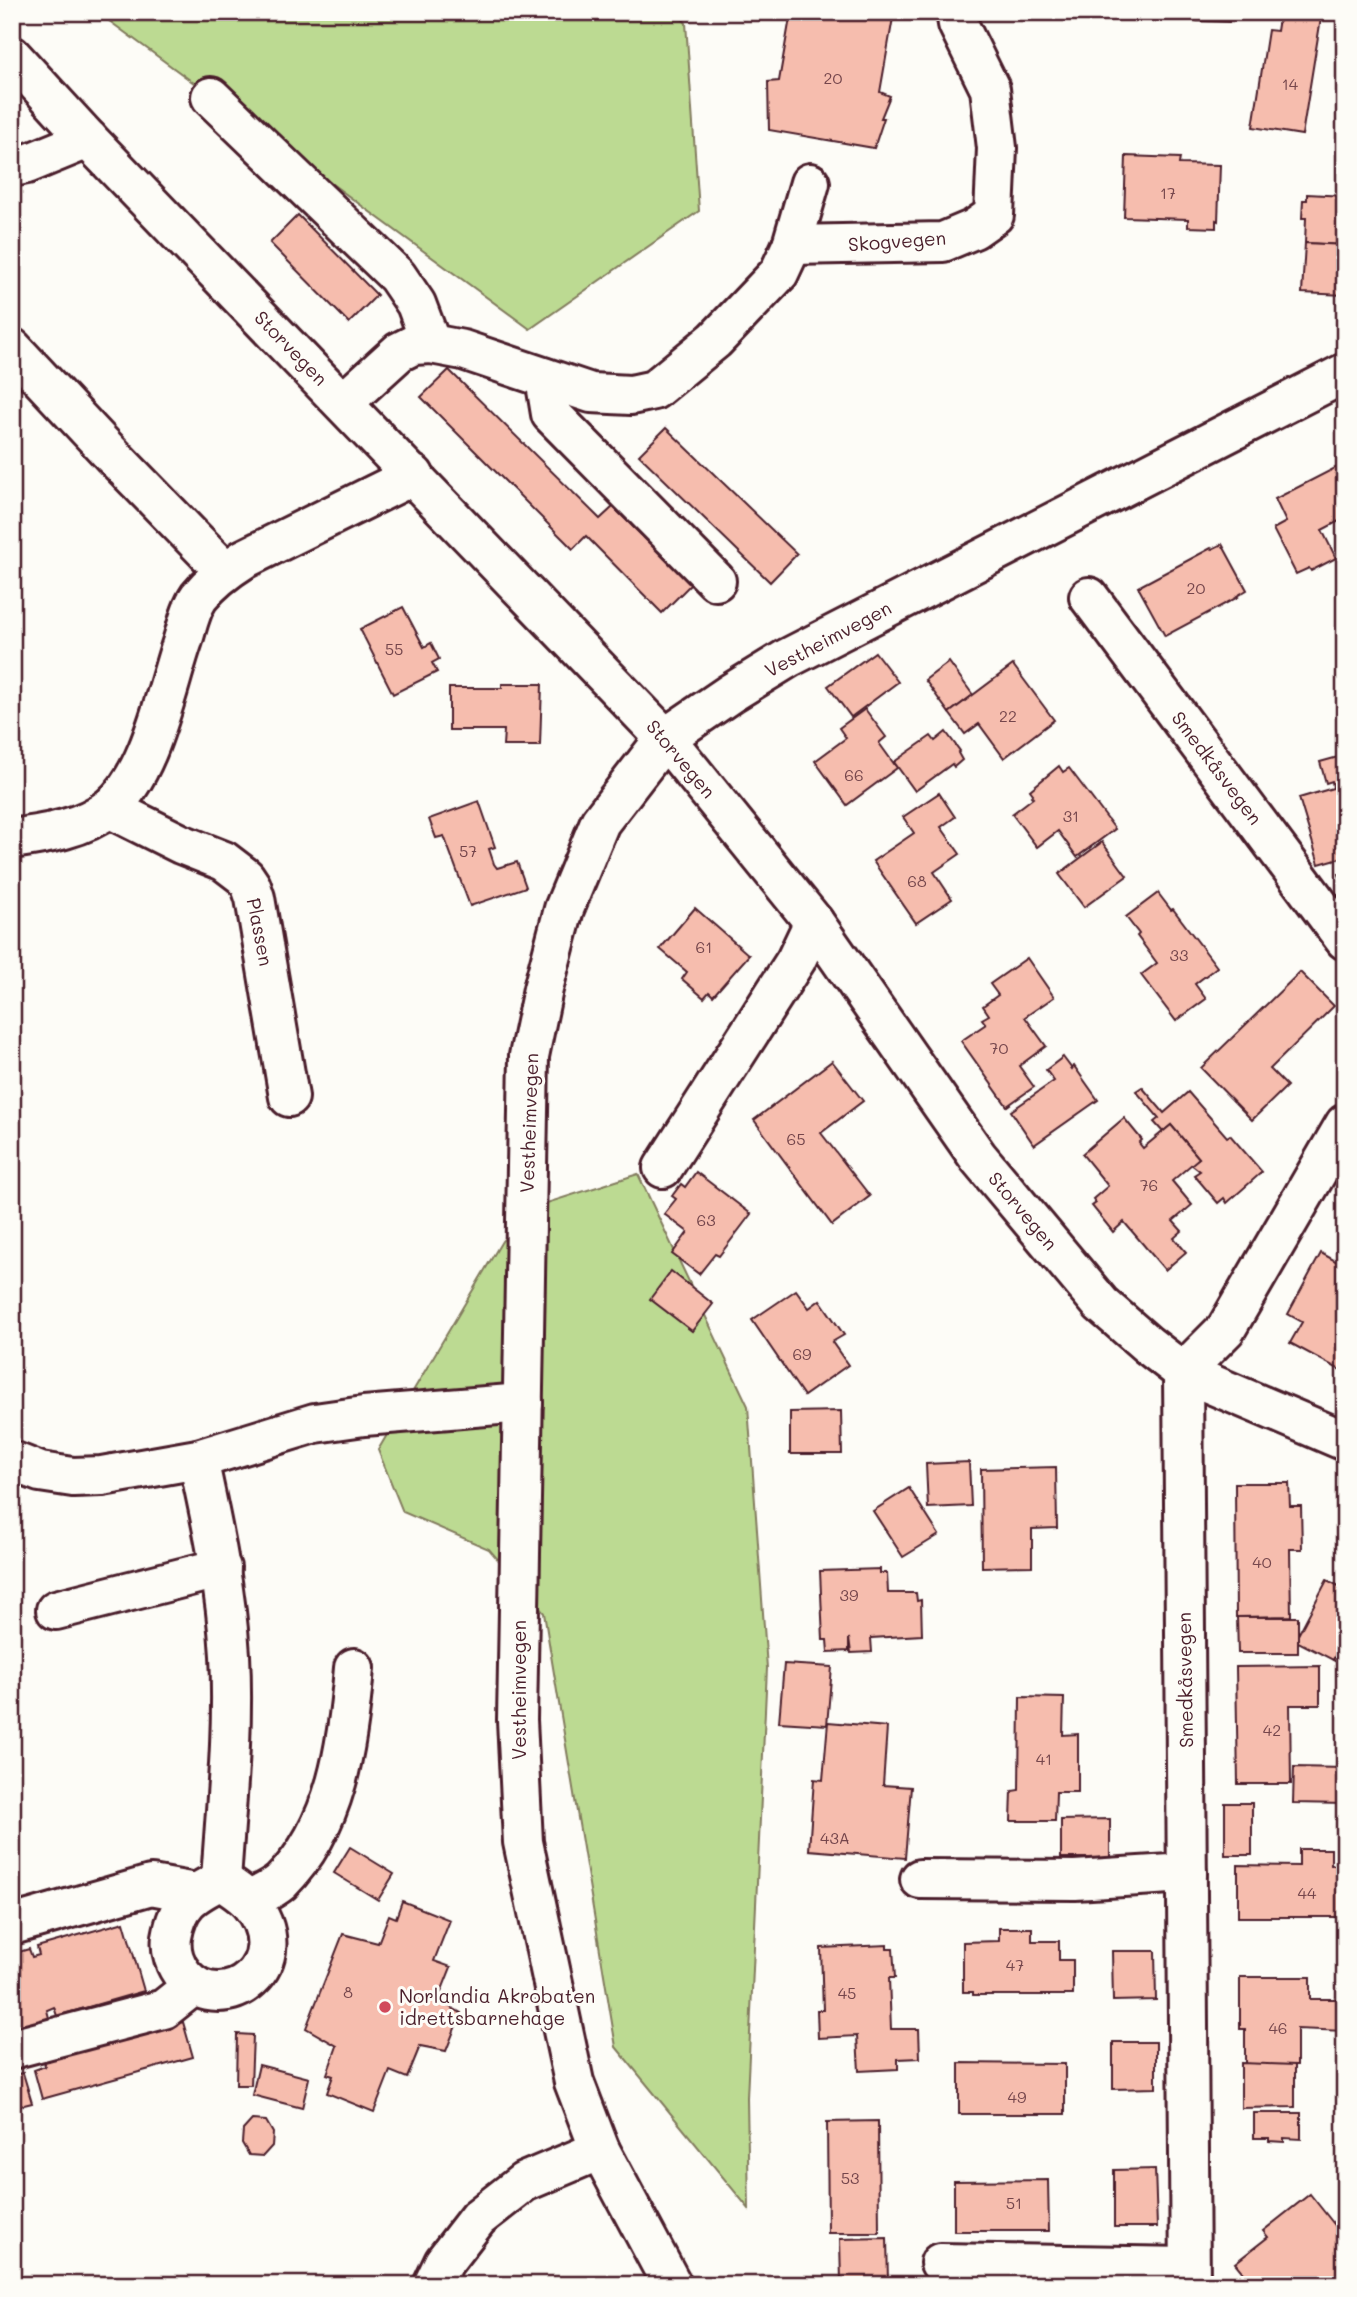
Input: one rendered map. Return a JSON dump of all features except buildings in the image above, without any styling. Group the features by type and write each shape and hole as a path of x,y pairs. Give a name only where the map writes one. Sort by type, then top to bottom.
{"street":[{"name":"Skogvegen","path":"792,245 943,242 974,229 994,215 997,148 990,89 958,24 956,12"},
{"name":"Storvegen","path":"12,55 88,139 666,738 814,922 978,1157 1101,1304 1183,1372 1345,1441"},
{"path":"211,97 397,276 416,304 431,344"},
{"path":"12,167 27,164 88,139"},
{"path":"344,402 399,352 413,345 431,344 463,350 591,393 631,395 654,390 715,340 779,273 792,245 810,183"},
{"path":"12,348 225,571"},
{"name":"Vestheimvegen","path":"672,2285 600,2150 574,2082 523,1842 517,1720 529,1056 542,989 564,909 600,822 666,738 730,693 788,658 1345,373"},
{"path":"545,378 551,414 716,581"},
{"path":"12,839 66,829 109,808 125,790 151,742 178,653 198,599 225,571 414,475"},
{"name":"Smedkåsvegen","path":"1089,597 1345,940"},
{"name":"Plassen","path":"109,808 181,844 224,860 234,866 251,886 289,1097"},
{"path":"663,1168 790,971 814,922"},
{"path":"1183,1372 1226,1329 1345,1124"},
{"name":"Smedkåsvegen","path":"1183,1372 1189,2276"},
{"path":"12,1461 40,1472 73,1477 102,1476 198,1459 315,1423 365,1416 523,1403"},
{"path":"198,1459 221,1568 230,1655 230,1742 222,1891"},
{"path":"56,1610 221,1568"},
{"path":"12,1925 151,1885 222,1891 279,1884 307,1851 323,1821 344,1757 354,1668"},
{"path":"920,1879 1075,1880 1187,1873"},
{"path":"222,1891 260,1917 266,1930 267,1948 264,1964 252,1980 231,1990 213,1992 193,1986 178,1969 171,1945 176,1917 222,1891"},
{"path":"12,2049 164,2008 193,1986"},
{"path":"433,2285 444,2262 478,2218 524,2182 600,2150"},
{"path":"940,2263 1189,2276"}],"green space":[{"path":"97,12 676,12 686,23 699,211 530,329"},
{"path":"638,1174 748,1406 767,1668 747,2098 749,2209 616,2047 544,1613 489,1549 403,1512 378,1450 502,1241 534,1207"}],"place":[{"name":"Norlandia Akrobaten idrettsbarnehage","path":"385,2007"}]}
